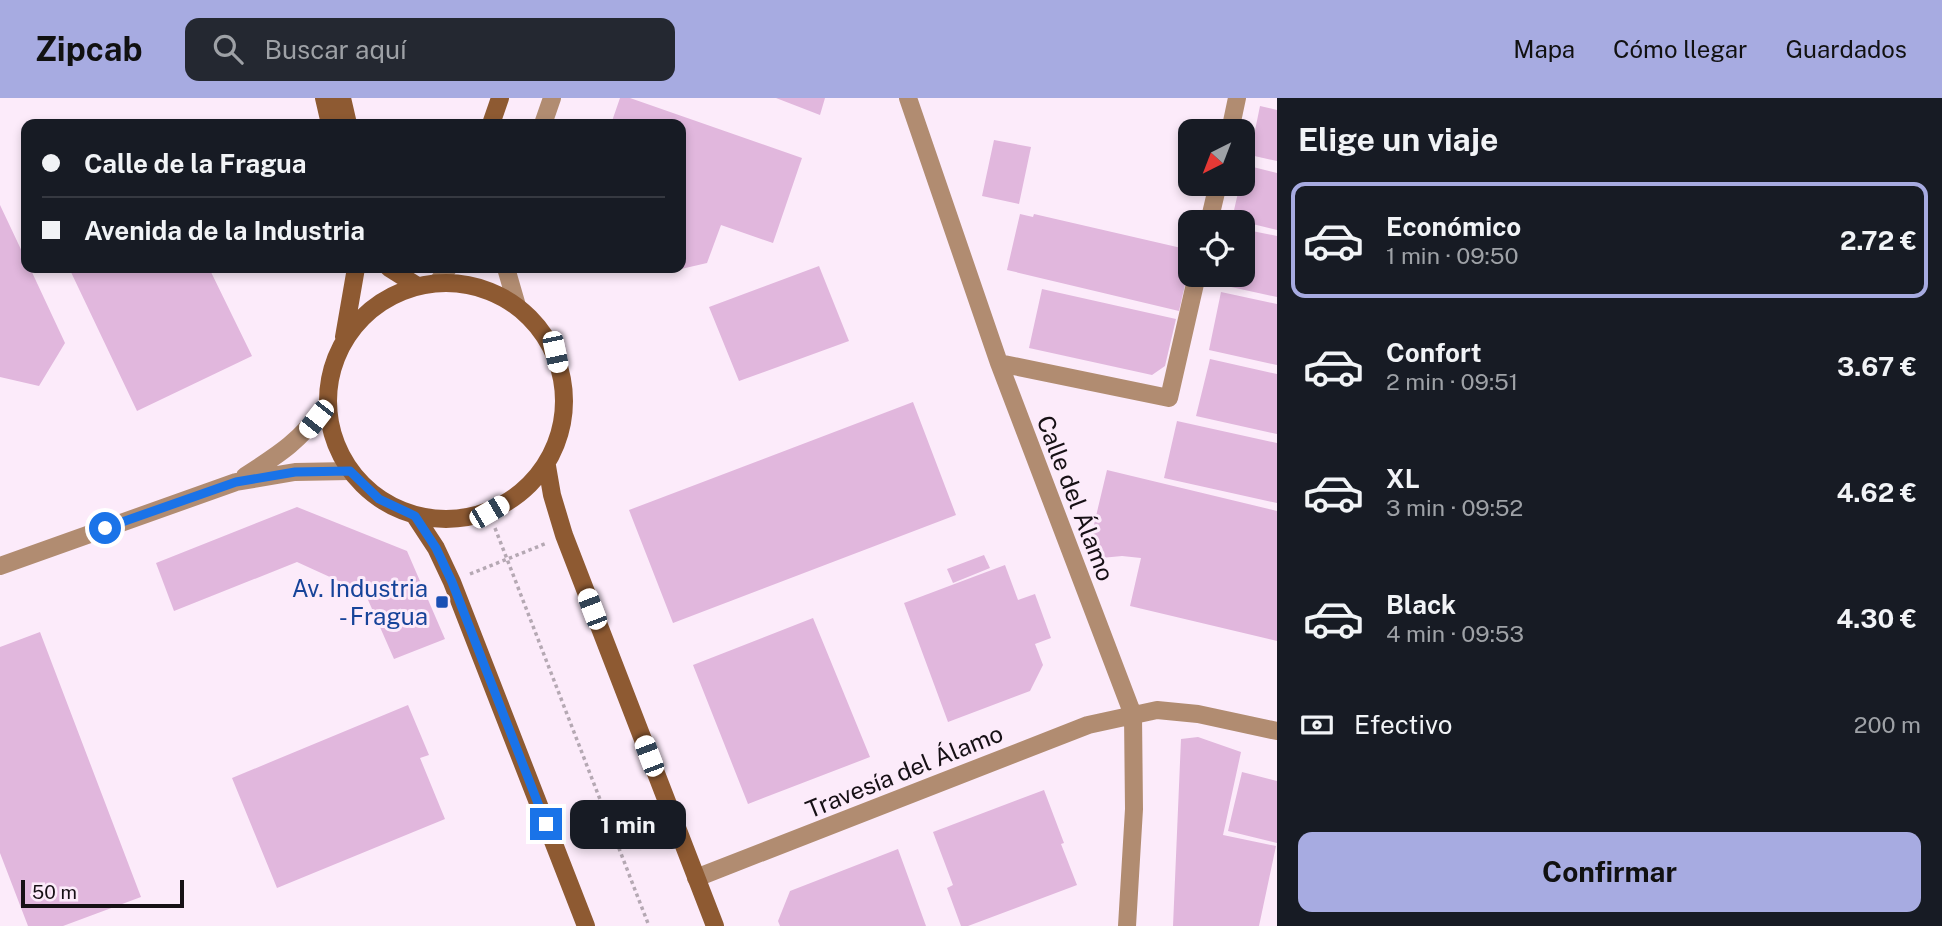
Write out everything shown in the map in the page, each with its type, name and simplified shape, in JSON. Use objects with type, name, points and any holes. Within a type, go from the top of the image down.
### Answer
[{"type":"street","points":[[324,98],[329,119]]},
{"type":"street","points":[[342,98],[347,119]]},
{"type":"street","points":[[493,119],[502,98]]},
{"type":"street","points":[[499,119],[502,98]]},
{"type":"street","points":[[545,119],[552,98]]},
{"type":"street","name":"Calle del Álamo","points":[[908,98],[999,363],[1133,715],[1134,809],[1127,926]]},
{"type":"street","points":[[1233,119],[1237,98]]},
{"type":"street","points":[[344,339],[363,315],[387,297],[443,275],[470,284],[517,306],[538,327],[555,352],[565,397],[562,429],[547,466],[522,493],[489,512],[453,520],[415,516],[379,499],[350,471],[334,439],[327,405],[331,371],[344,339],[355,273]]},
{"type":"street","points":[[397,273],[416,285]]},
{"type":"street","points":[[507,273],[517,306]]},
{"type":"street","points":[[999,363],[1169,398],[1194,287]]},
{"type":"street","points":[[236,482],[285,452],[305,434],[327,405]]},
{"type":"street","points":[[547,466],[564,535],[715,926]]},
{"type":"street","points":[[0,566],[236,482],[295,472],[350,471]]},
{"type":"street","points":[[415,516],[436,548],[452,582],[586,926]]},
{"type":"street","name":"Travesía del Álamo","points":[[696,878],[1088,724],[1157,710],[1198,714],[1277,731]]},
{"type":"path","points":[[495,528],[649,926]]},
{"type":"path","points":[[452,582],[564,535]]},
{"type":"building","points":[[620,98],[630,98],[802,158],[773,243],[721,225],[707,263],[686,268],[686,119],[613,119]]},
{"type":"building","points":[[776,98],[825,98],[820,115]]},
{"type":"building","points":[[1260,106],[1277,110],[1277,161],[1255,156],[1255,130]]},
{"type":"building","points":[[994,140],[1031,147],[1019,204],[982,196]]},
{"type":"building","points":[[1255,168],[1277,173],[1277,230],[1255,225],[1255,210],[1234,210],[1237,196],[1255,196]]},
{"type":"building","points":[[0,205],[21,249],[21,273],[32,273],[65,343],[39,386],[0,377]]},
{"type":"building","points":[[1020,214],[1033,217],[1034,214],[1178,247],[1178,287],[1184,287],[1179,311],[1007,270]]},
{"type":"building","points":[[1255,232],[1277,236],[1277,297],[1231,287],[1255,287]]},
{"type":"building","points":[[819,266],[849,341],[739,381],[709,307]]},
{"type":"building","points":[[71,273],[211,273],[252,356],[137,411]]},
{"type":"building","points":[[1042,289],[1176,319],[1165,366],[1152,375],[1029,348]]},
{"type":"building","points":[[1221,292],[1277,304],[1277,365],[1209,350]]},
{"type":"building","points":[[1210,359],[1277,374],[1277,434],[1196,416]]},
{"type":"building","points":[[913,402],[956,515],[673,623],[629,510]]},
{"type":"building","points":[[1177,421],[1277,443],[1277,503],[1164,478]]},
{"type":"building","points":[[1107,470],[1277,511],[1277,641],[1130,606],[1141,558],[1101,558],[1092,533]]},
{"type":"building","points":[[297,507],[407,551],[445,639],[394,659],[365,593],[297,562],[174,611],[156,563]]},
{"type":"building","points":[[984,555],[990,568],[953,583],[947,569]]},
{"type":"building","points":[[1005,565],[1018,600],[1035,594],[1051,638],[1035,644],[1043,665],[1030,691],[948,722],[904,603]]},
{"type":"building","points":[[813,618],[870,757],[748,804],[693,665]]},
{"type":"building","points":[[40,632],[141,897],[63,926],[28,926],[0,853],[0,647]]},
{"type":"building","points":[[408,705],[429,755],[420,758],[445,819],[277,888],[232,778]]},
{"type":"building","points":[[1198,737],[1241,752],[1223,835],[1276,846],[1259,926],[1173,926],[1181,739]]},
{"type":"building","points":[[1242,772],[1277,781],[1277,843],[1228,831]]},
{"type":"building","points":[[1044,790],[1077,885],[968,926],[961,926],[947,888],[953,885],[933,832]]},
{"type":"building","points":[[898,849],[926,926],[780,926],[778,921],[790,891]]},
{"type":"place","name":"Av. Industria - Fragua","points":[[442,602]]},
{"type":"route","points":[[105,528],[236,482],[295,472],[350,471],[379,499],[415,516],[436,548],[452,582],[546,824]]}]
